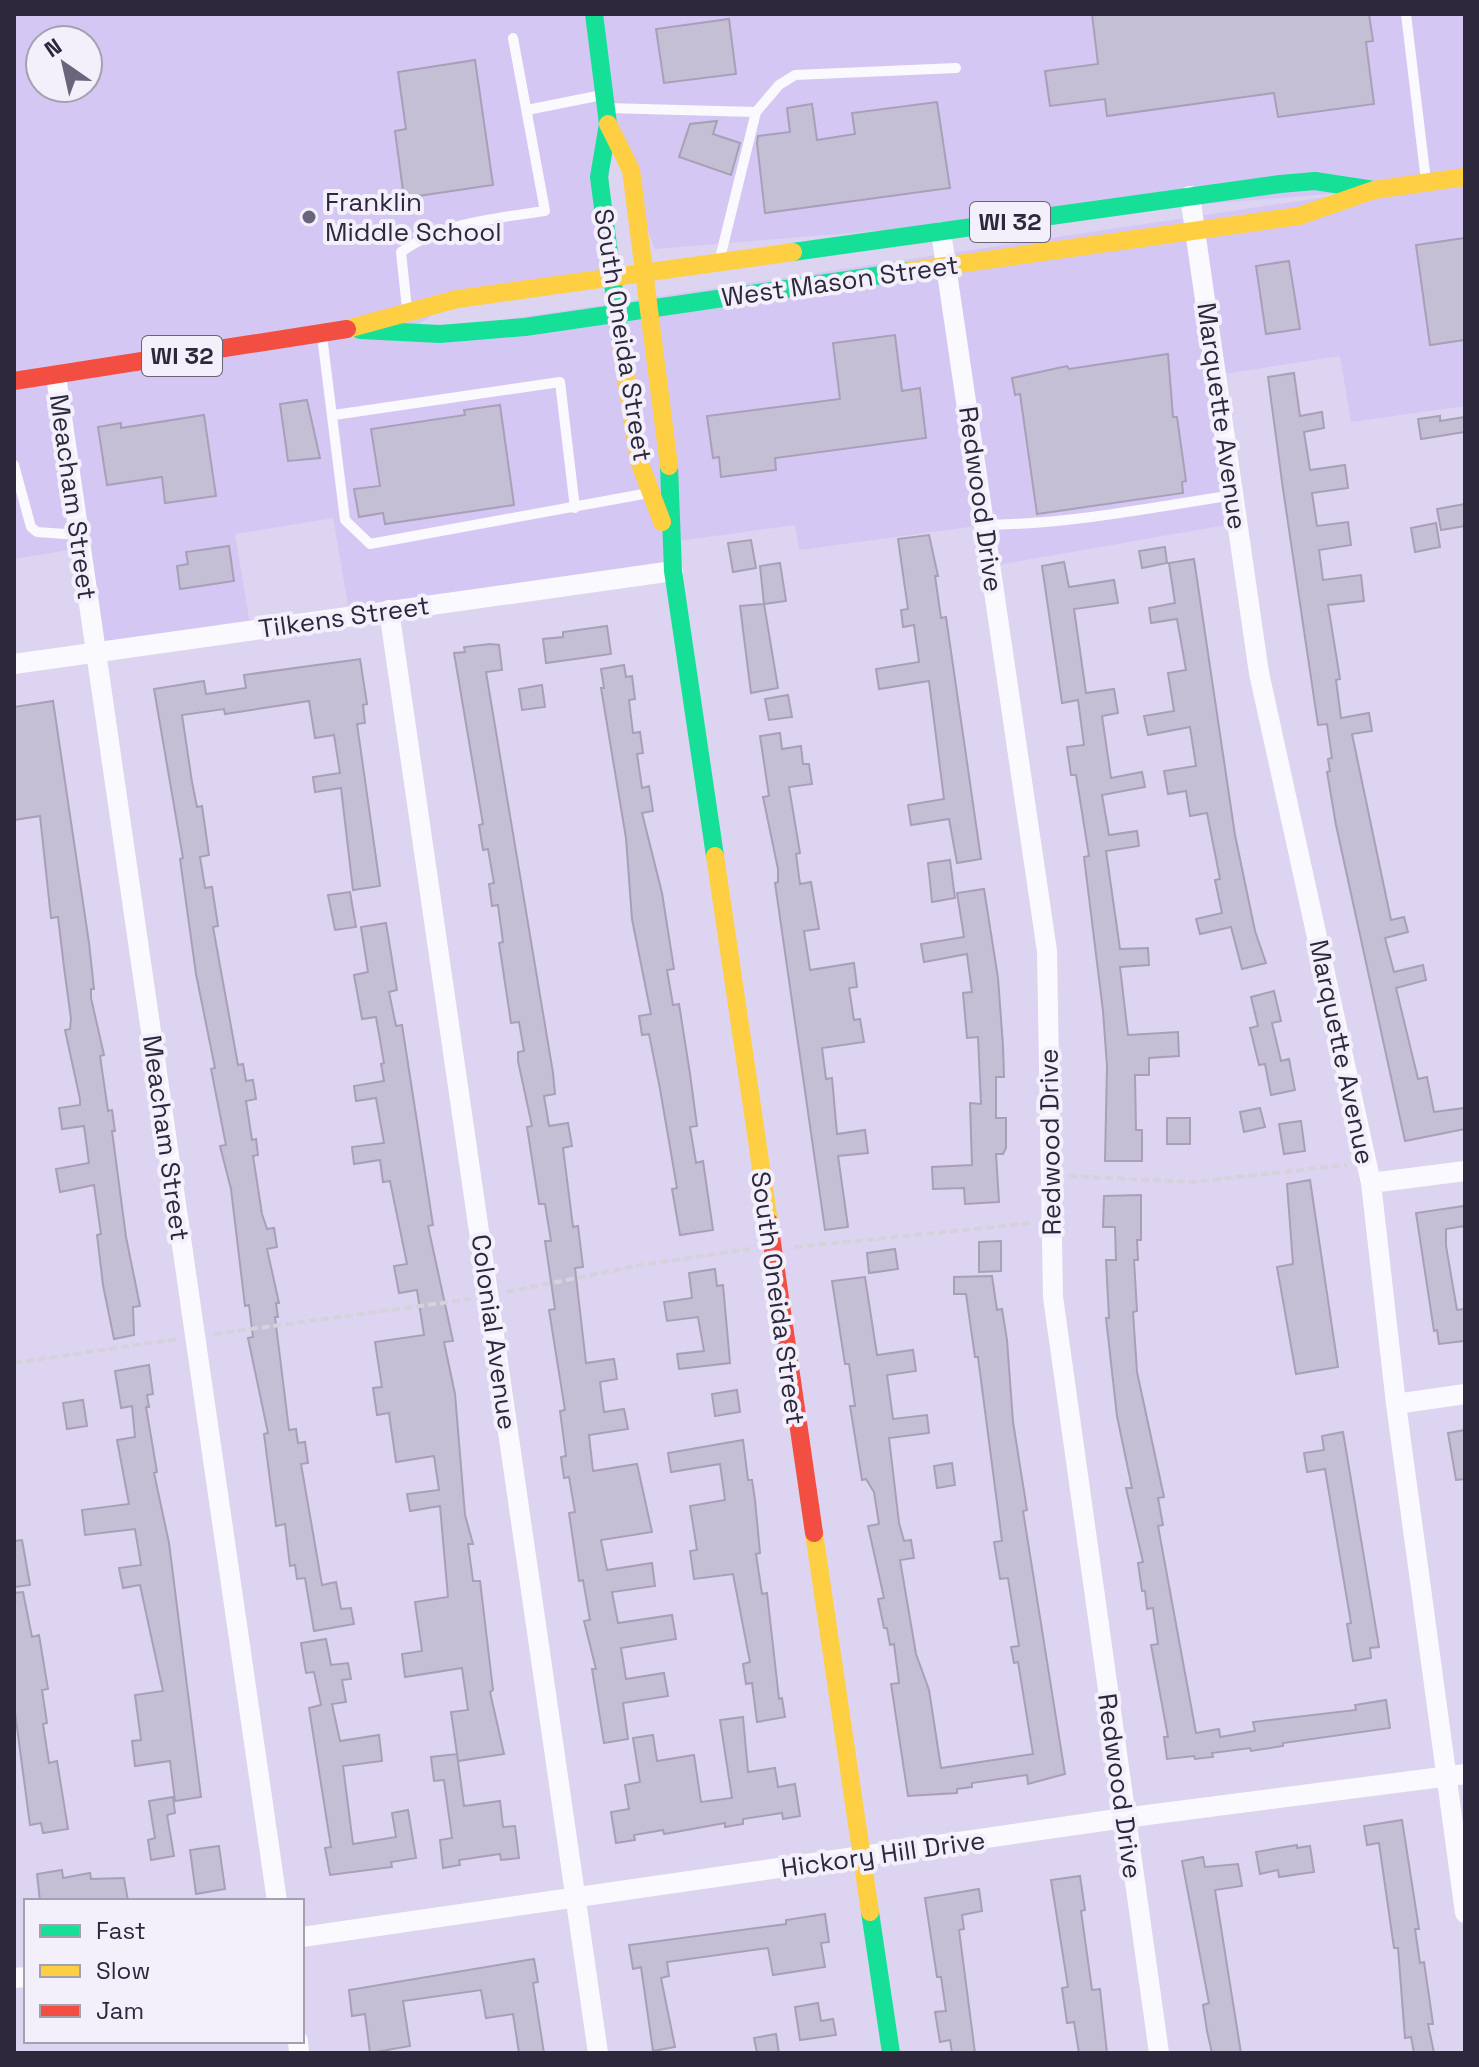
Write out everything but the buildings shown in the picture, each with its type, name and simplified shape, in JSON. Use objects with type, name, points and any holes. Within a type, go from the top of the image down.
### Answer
[{"type":"main road","name":"South Oneida Street","points":[[594,14],[606,109],[599,177],[611,278],[639,461],[670,542]]},
{"type":"main road","name":"South Oneida Street","points":[[606,109],[631,170],[669,455],[673,571],[770,1250],[891,2053]]},
{"type":"main road","name":"West Mason Street","points":[[350,329],[402,335],[460,333],[616,312],[1299,216],[1374,190],[1465,177]]},
{"type":"main road","name":"West Mason Street","points":[[14,381],[350,329],[457,299],[1190,196],[1315,181],[1374,190]]},
{"type":"street","name":"Marquette Avenue","points":[[1190,196],[1259,673],[1371,1183],[1396,1404],[1455,1775],[1465,1913]]},
{"type":"street","name":"Redwood Drive","points":[[941,232],[1047,951],[1053,1297],[1159,2053]]},
{"type":"street","name":"Meacham Street","points":[[56,376],[277,1899]]},
{"type":"street","name":"Tilkens Street","points":[[14,664],[673,571]]},
{"type":"street","name":"Colonial Avenue","points":[[389,610],[598,2053]]},
{"type":"street","points":[[1371,1183],[1465,1171]]},
{"type":"street","points":[[1396,1404],[1465,1394]]},
{"type":"street","name":"Hickory Hill Drive","points":[[304,1937],[1124,1818],[1455,1775]]},
{"type":"lane","points":[[1406,14],[1426,183]]},
{"type":"lane","points":[[407,311],[401,252],[421,237],[486,219],[545,211],[513,38]]},
{"type":"lane","points":[[719,263],[756,112],[779,85],[795,75],[956,68]]},
{"type":"lane","points":[[527,110],[756,112]]},
{"type":"lane","points":[[321,333],[334,415],[345,520],[370,544],[651,493]]},
{"type":"lane","points":[[334,415],[560,382],[575,508]]},
{"type":"lane","points":[[14,465],[31,527],[37,532],[79,535]]},
{"type":"lane","points":[[985,525],[1036,525],[1159,509],[1233,495]]},
{"type":"path","points":[[1051,1174],[1194,1182],[1366,1162]]},
{"type":"path","points":[[14,1363],[489,1297],[641,1265],[745,1248],[770,1250],[1052,1221]]},
{"type":"shaded area","points":[[14,14],[1465,14],[1465,406],[1351,422],[1340,356],[1217,375],[1237,523],[991,566],[984,525],[799,550],[795,525],[670,542],[673,571],[350,616],[333,518],[235,534],[251,630],[96,652],[81,548],[14,559]],"holes":[[[608,125],[655,249],[1365,191],[402,335],[457,299],[611,278]]]},
{"type":"traffic: fast","points":[[594,14],[608,124],[599,177],[621,345]]},
{"type":"traffic: fast","points":[[793,252],[1280,184],[1315,181],[1374,190]]},
{"type":"traffic: fast","points":[[360,330],[440,334],[525,327],[909,271]]},
{"type":"traffic: fast","points":[[669,466],[673,571],[715,856]]},
{"type":"traffic: fast","points":[[870,1912],[891,2053]]},
{"type":"traffic: slow","points":[[608,124],[631,170],[669,466]]},
{"type":"traffic: slow","points":[[909,271],[1299,216],[1374,190],[1465,177]]},
{"type":"traffic: slow","points":[[347,329],[457,299],[793,252]]},
{"type":"traffic: slow","points":[[621,345],[639,461],[662,522]]},
{"type":"traffic: slow","points":[[715,856],[769,1222]]},
{"type":"traffic: slow","points":[[814,1533],[870,1912]]},
{"type":"traffic: jam","points":[[14,381],[347,329]]},
{"type":"traffic: jam","points":[[769,1222],[814,1533]]},
{"type":"place","name":"Franklin Middle School","points":[[309,217]]}]
